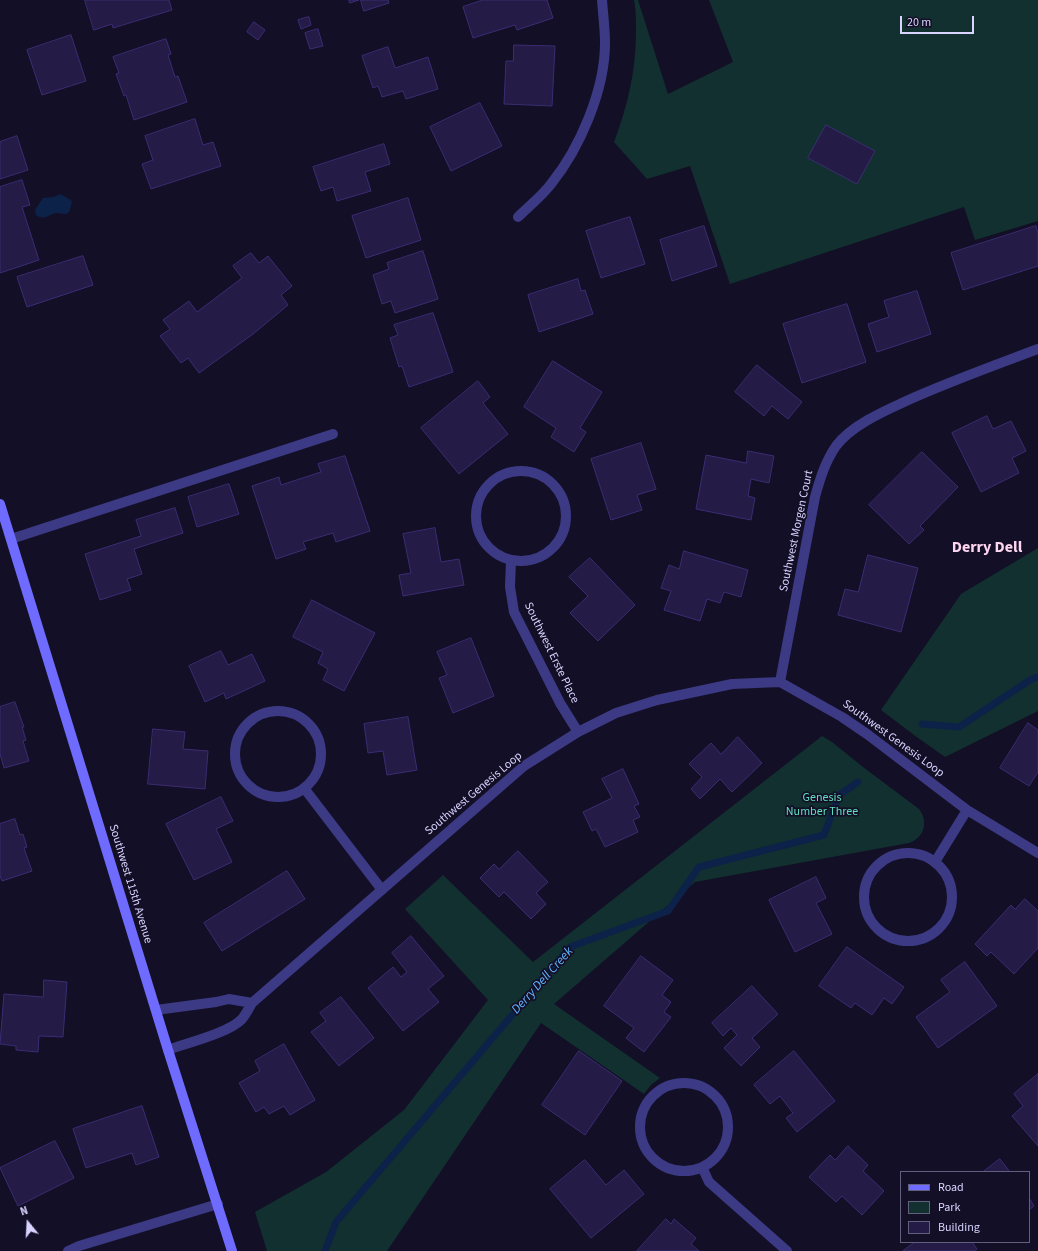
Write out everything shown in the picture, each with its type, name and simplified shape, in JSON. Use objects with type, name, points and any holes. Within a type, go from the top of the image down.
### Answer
[{"type":"street","points":[[518,217],[551,184],[577,144],[590,116],[601,80],[605,44],[602,0]]},
{"type":"street","name":"Southwest Morgen Court","points":[[780,682],[815,497],[823,469],[837,445],[857,427],[881,413],[931,390],[1038,349]]},
{"type":"street","points":[[11,539],[333,434]]},
{"type":"street","points":[[527,471],[544,477],[557,488],[565,504],[566,520],[560,539],[546,554],[528,560],[511,560],[493,551],[483,539],[477,524],[477,507],[484,491],[495,480],[510,472],[527,471]]},
{"type":"street","name":"Southwest 115th Avenue","points":[[0,504],[3,525],[11,539],[168,1050],[232,1251]]},
{"type":"street","name":"Southwest Erste Place","points":[[511,560],[510,587],[514,612],[560,703],[578,732]]},
{"type":"street","name":"Southwest Genesis Loop","points":[[168,1050],[234,1026],[242,1018],[252,1003],[524,766],[578,732],[616,713],[657,700],[732,684],[780,682],[842,717],[867,734],[967,810],[1038,852]]},
{"type":"street","points":[[272,711],[288,712],[302,718],[314,729],[321,745],[321,761],[315,777],[304,788],[289,796],[273,797],[255,791],[245,782],[236,765],[235,747],[241,732],[253,719],[272,711]]},
{"type":"street","points":[[304,788],[382,890]]},
{"type":"street","points":[[935,862],[967,810]]},
{"type":"street","points":[[901,853],[918,854],[935,862],[944,871],[949,881],[952,897],[949,913],[938,930],[922,939],[904,942],[889,938],[878,931],[868,918],[864,907],[863,892],[869,874],[882,860],[901,853]]},
{"type":"street","points":[[156,1010],[230,999],[252,1003]]},
{"type":"street","points":[[670,1084],[695,1084],[709,1090],[722,1105],[727,1116],[728,1129],[723,1146],[713,1159],[702,1167],[685,1170],[670,1169],[655,1160],[644,1147],[640,1132],[642,1113],[652,1096],[670,1084]]},
{"type":"street","points":[[702,1167],[710,1182],[788,1251]]},
{"type":"street","points":[[68,1251],[78,1246],[218,1204]]},
{"type":"green space","points":[[634,0],[638,0],[668,94],[733,62],[709,0],[1038,0],[1038,221],[975,240],[964,207],[730,284],[690,166],[647,179],[614,142],[627,101],[635,60],[636,12]]},
{"type":"green space","points":[[1038,548],[1038,711],[945,757],[881,710],[961,594]]},
{"type":"green space","name":"Genesis Number Three","points":[[822,736],[832,742],[919,809],[924,819],[923,829],[914,841],[909,843],[695,882],[554,1004],[660,1078],[651,1085],[644,1094],[541,1023],[387,1251],[267,1251],[255,1212],[326,1172],[404,1110],[488,1000],[405,909],[443,875],[533,962]]},
{"type":"water","points":[[61,194],[72,201],[70,210],[67,214],[56,213],[44,218],[36,215],[35,210],[43,198]]},
{"type":"building","points":[[85,0],[169,0],[172,10],[113,28],[112,24],[94,30]]},
{"type":"building","points":[[349,0],[359,0],[350,3]]},
{"type":"building","points":[[361,0],[388,0],[389,3],[364,11]]},
{"type":"building","points":[[483,0],[547,0],[553,18],[517,30],[515,25],[473,38],[463,7]]},
{"type":"building","points":[[309,17],[311,25],[301,29],[298,20]]},
{"type":"building","points":[[254,22],[265,30],[258,40],[247,32]]},
{"type":"building","points":[[318,29],[323,46],[310,49],[305,33]]},
{"type":"building","points":[[71,35],[86,81],[42,95],[27,50]]},
{"type":"building","points":[[166,39],[171,54],[168,55],[175,77],[178,76],[187,102],[134,120],[126,95],[124,96],[116,74],[119,73],[113,57]]},
{"type":"building","points":[[514,45],[555,46],[552,106],[504,104],[506,61],[513,61]]},
{"type":"building","points":[[388,47],[395,68],[428,57],[438,89],[406,99],[403,91],[382,97],[378,86],[373,88],[362,56]]},
{"type":"building","points":[[480,103],[502,146],[451,171],[430,127]]},
{"type":"building","points":[[195,119],[203,145],[213,142],[221,166],[151,189],[142,164],[153,160],[145,136]]},
{"type":"building","points":[[826,125],[875,151],[857,184],[808,158]]},
{"type":"building","points":[[17,136],[28,170],[0,179],[0,142]]},
{"type":"building","points":[[384,144],[390,164],[365,172],[371,191],[337,201],[333,187],[321,191],[313,167]]},
{"type":"building","points":[[22,180],[30,205],[22,207],[39,260],[0,273],[0,187]]},
{"type":"building","points":[[408,198],[421,240],[366,258],[352,216]]},
{"type":"building","points":[[630,217],[645,264],[601,278],[586,231]]},
{"type":"building","points":[[704,226],[717,266],[672,281],[660,240]]},
{"type":"building","points":[[1036,226],[1038,234],[1038,266],[963,290],[951,253]]},
{"type":"building","points":[[423,251],[438,299],[395,313],[391,301],[382,304],[373,275],[389,269],[387,263]]},
{"type":"building","points":[[251,253],[259,263],[268,256],[292,286],[281,295],[288,305],[253,334],[199,373],[188,358],[181,363],[160,336],[170,329],[163,320],[189,301],[197,312],[242,278],[233,266]]},
{"type":"building","points":[[83,256],[93,285],[27,307],[17,277]]},
{"type":"building","points":[[578,279],[581,291],[585,290],[593,314],[539,332],[528,295]]},
{"type":"building","points":[[917,291],[931,334],[877,352],[868,324],[889,317],[884,301]]},
{"type":"building","points":[[847,304],[866,362],[802,383],[783,324]]},
{"type":"building","points":[[433,313],[453,372],[409,387],[402,366],[399,367],[390,338],[398,335],[394,325]]},
{"type":"building","points":[[553,361],[602,392],[580,428],[586,432],[574,452],[551,437],[556,428],[524,407]]},
{"type":"building","points":[[757,365],[802,402],[788,419],[772,406],[764,416],[735,392]]},
{"type":"building","points":[[478,381],[490,397],[483,403],[508,434],[459,474],[421,428]]},
{"type":"building","points":[[987,416],[993,429],[1011,421],[1026,451],[1012,458],[1019,473],[981,492],[952,433]]},
{"type":"building","points":[[641,443],[656,489],[637,495],[642,510],[611,520],[591,459]]},
{"type":"building","points":[[748,451],[774,456],[769,483],[751,479],[748,496],[755,498],[751,520],[696,509],[706,455],[746,463]]},
{"type":"building","points":[[922,452],[958,487],[920,526],[924,530],[909,544],[869,505]]},
{"type":"building","points":[[345,456],[370,531],[336,542],[333,533],[303,542],[306,549],[276,559],[252,486],[279,477],[281,485],[321,472],[318,464]]},
{"type":"building","points":[[229,484],[239,514],[197,527],[188,497]]},
{"type":"building","points":[[175,508],[183,533],[134,549],[142,574],[127,579],[131,590],[100,600],[85,554],[141,536],[136,520]]},
{"type":"building","points":[[435,528],[441,562],[459,559],[464,585],[403,596],[399,575],[411,573],[403,534]]},
{"type":"building","points":[[684,551],[748,570],[741,597],[724,592],[720,603],[707,599],[700,621],[664,610],[671,591],[661,588],[669,565],[679,569]]},
{"type":"building","points":[[868,555],[918,568],[901,632],[838,615],[845,589],[858,592]]},
{"type":"building","points":[[590,558],[635,605],[598,641],[570,613],[588,596],[569,577]]},
{"type":"building","points":[[312,600],[375,633],[344,691],[323,680],[328,669],[318,663],[323,652],[293,637]]},
{"type":"building","points":[[471,638],[494,696],[453,713],[439,678],[447,675],[437,652]]},
{"type":"building","points":[[221,651],[228,665],[252,654],[265,681],[226,699],[224,693],[205,702],[189,666]]},
{"type":"building","points":[[15,702],[24,727],[22,727],[26,740],[23,741],[29,761],[4,768],[0,754],[0,707]]},
{"type":"building","points":[[408,717],[417,770],[387,775],[383,751],[368,753],[364,724]]},
{"type":"building","points":[[1028,723],[1038,730],[1038,772],[1029,786],[1000,768]]},
{"type":"building","points":[[153,729],[185,732],[183,749],[208,751],[205,789],[148,784]]},
{"type":"building","points":[[738,737],[762,763],[732,792],[720,779],[700,799],[691,789],[702,777],[689,764],[711,743],[721,754]]},
{"type":"building","points":[[623,769],[639,804],[634,806],[640,817],[633,820],[638,832],[605,847],[596,829],[592,831],[583,812],[612,798],[602,779]]},
{"type":"building","points":[[221,797],[233,821],[216,829],[232,862],[194,880],[166,824]]},
{"type":"building","points":[[15,819],[20,835],[23,834],[27,847],[24,848],[32,871],[2,881],[0,876],[0,824]]},
{"type":"building","points":[[518,851],[548,882],[536,893],[546,904],[531,919],[504,892],[499,897],[480,878],[494,864],[499,869]]},
{"type":"building","points":[[287,871],[305,899],[222,951],[204,923]]},
{"type":"building","points":[[816,877],[826,898],[816,903],[832,934],[795,952],[769,900]]},
{"type":"building","points":[[1025,899],[1038,911],[1038,948],[1014,974],[991,952],[987,956],[975,944],[1011,905],[1015,909]]},
{"type":"building","points":[[411,936],[444,976],[428,989],[439,1002],[403,1031],[368,988],[393,967],[401,977],[407,972],[392,953]]},
{"type":"building","points":[[847,947],[904,987],[892,1004],[884,998],[872,1015],[855,1003],[851,1008],[819,986]]},
{"type":"building","points":[[641,956],[673,980],[662,995],[671,1002],[664,1012],[671,1017],[644,1052],[626,1038],[634,1028],[604,1006]]},
{"type":"building","points":[[965,962],[997,1006],[938,1048],[916,1017],[950,992],[941,980]]},
{"type":"building","points":[[44,980],[67,982],[63,1037],[39,1036],[38,1052],[16,1050],[16,1046],[0,1044],[4,994],[43,997]]},
{"type":"building","points":[[752,986],[778,1014],[752,1038],[760,1047],[741,1066],[724,1048],[737,1035],[731,1028],[723,1036],[712,1023]]},
{"type":"building","points":[[341,997],[374,1038],[339,1066],[311,1032],[326,1021],[320,1013]]},
{"type":"building","points":[[284,1044],[315,1100],[290,1115],[284,1106],[269,1114],[264,1107],[256,1112],[239,1083],[260,1071],[255,1061]]},
{"type":"building","points":[[579,1051],[622,1081],[585,1135],[542,1105]]},
{"type":"building","points":[[794,1051],[835,1101],[797,1132],[786,1118],[793,1113],[780,1096],[770,1104],[754,1085]]},
{"type":"building","points":[[1038,1074],[1038,1146],[1012,1116],[1023,1106],[1014,1094]]},
{"type":"building","points":[[142,1106],[159,1157],[136,1165],[132,1153],[86,1168],[73,1129]]},
{"type":"building","points":[[55,1141],[74,1178],[18,1206],[0,1168]]},
{"type":"building","points":[[848,1146],[868,1165],[863,1171],[884,1191],[862,1215],[842,1196],[836,1202],[809,1177],[830,1155],[835,1160]]},
{"type":"building","points":[[1000,1159],[1009,1171],[984,1171]]},
{"type":"building","points":[[585,1160],[606,1185],[624,1170],[644,1194],[591,1238],[550,1189]]},
{"type":"building","points":[[1030,1200],[1034,1206],[1030,1209]]},
{"type":"building","points":[[666,1219],[671,1224],[674,1219],[696,1238],[691,1244],[699,1251],[637,1251]]},
{"type":"building","points":[[914,1243],[973,1243],[977,1249],[974,1251],[903,1251]]},
{"type":"waterway","name":"Derry Dell Creek","points":[[922,724],[959,727],[1030,680],[1038,677]]},
{"type":"waterway","name":"Derry Dell Creek","points":[[325,1251],[336,1222],[570,947],[668,911],[699,867],[824,835],[839,795],[858,782]]},
{"type":"district","name":"Derry Dell","points":[[987,548]]}]
